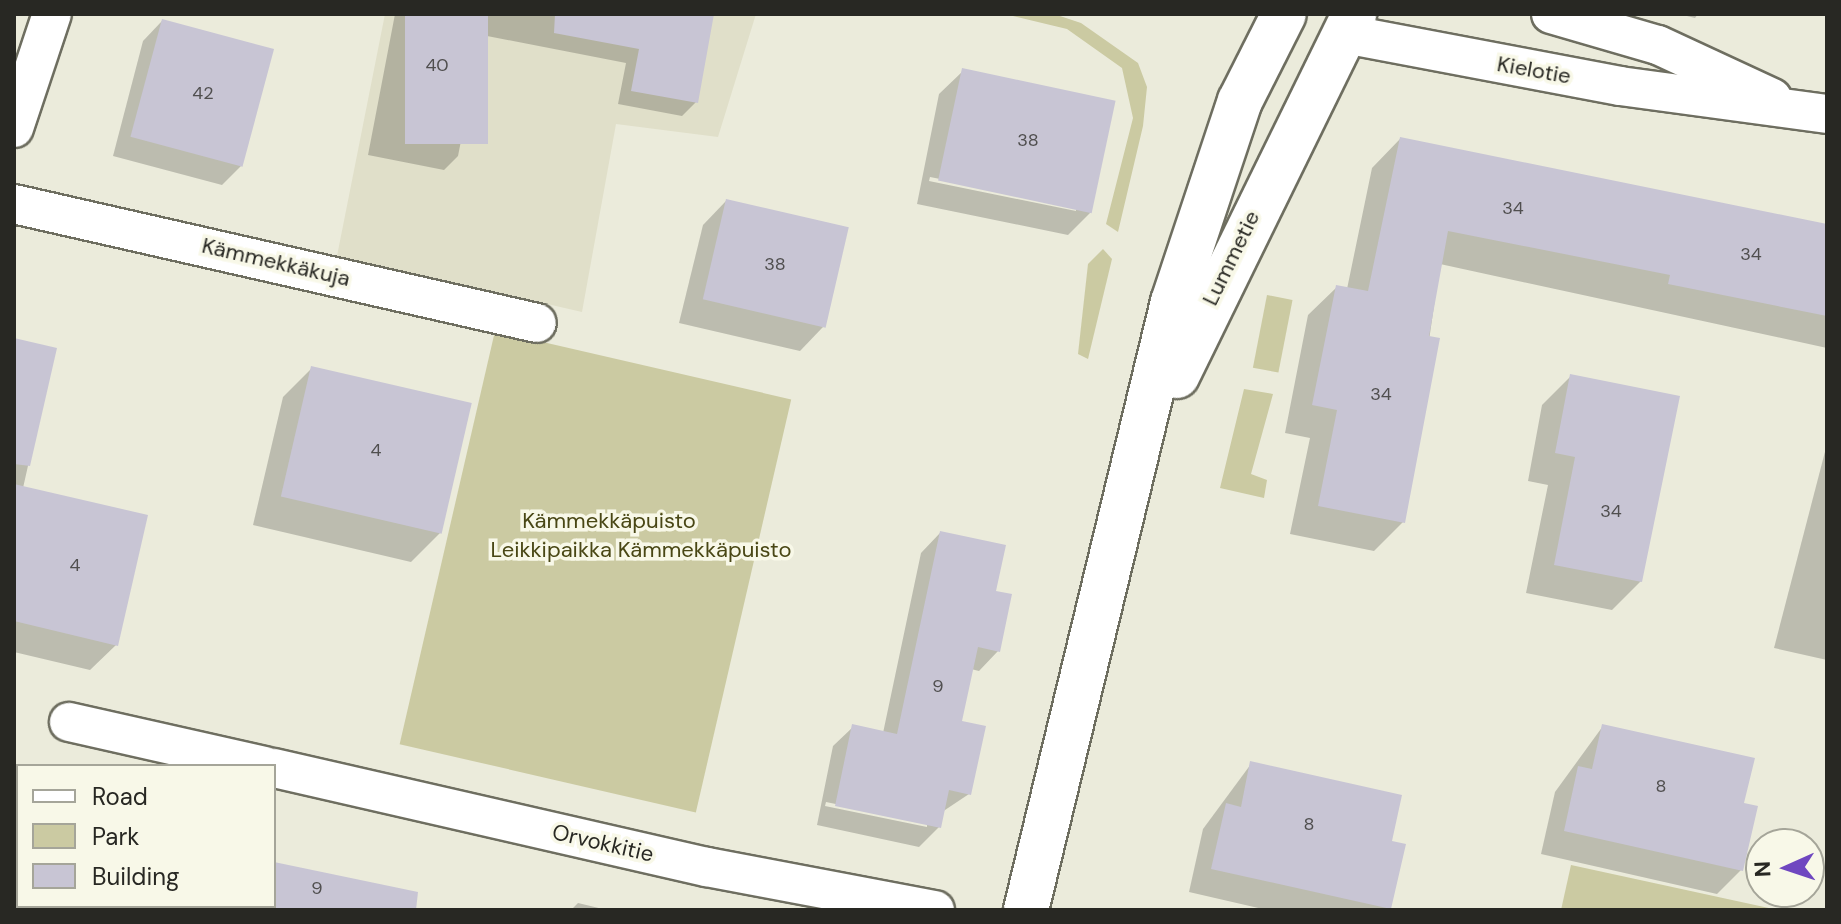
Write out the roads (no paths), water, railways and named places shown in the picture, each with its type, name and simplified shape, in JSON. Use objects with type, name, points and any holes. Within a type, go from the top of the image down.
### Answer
[{"type":"street","points":[[14,128],[52,14]]},
{"type":"street","name":"Kielotie","points":[[1282,14],[1349,24],[1620,86],[1810,112]]},
{"type":"street","name":"Lummetie","points":[[1026,910],[1129,510],[1173,302],[1240,101],[1282,14]]},
{"type":"street","name":"Kielotie","points":[[1551,14],[1714,67],[1810,112]]},
{"type":"street","name":"Lummetie","points":[[1129,510],[1226,262],[1349,24]]},
{"type":"street","name":"Kämmekkäkuja","points":[[14,204],[537,323]]},
{"type":"street","points":[[69,722],[255,764]]},
{"type":"street","name":"Orvokkitie","points":[[276,768],[935,910]]},
{"type":"park label","name":"Kämmekkäpuisto","points":[[609,521]]},
{"type":"park label","name":"Leikkipaikka Kämmekkäpuisto","points":[[641,550]]}]
